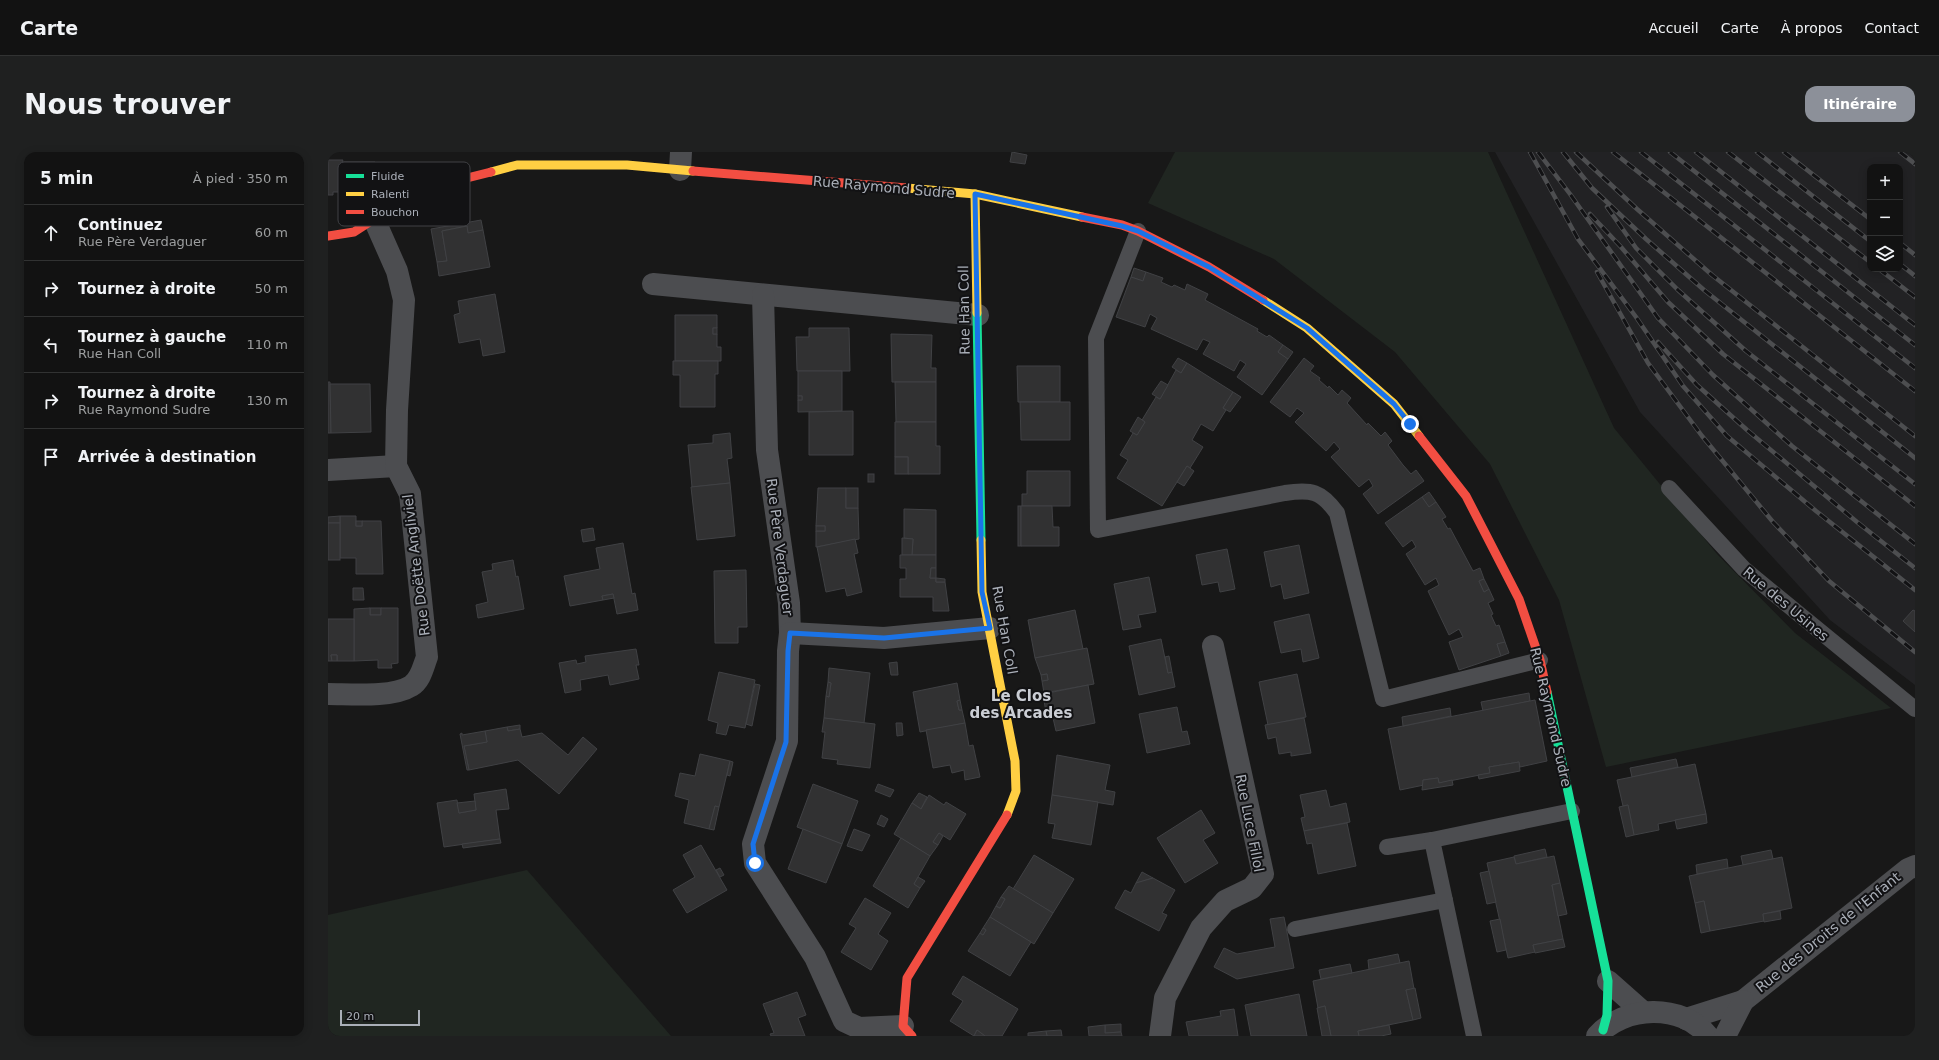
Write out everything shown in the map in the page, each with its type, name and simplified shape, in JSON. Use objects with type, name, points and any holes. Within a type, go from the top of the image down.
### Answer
[{"type":"street","name":"Rue Raymond Sudre","points":[[470,178],[517,166],[626,165],[681,161],[975,194],[1122,226],[1138,231],[1209,267],[1307,328],[1394,404],[1466,496],[1519,599],[1540,660],[1608,981],[1607,1015],[1600,1033]]},
{"type":"street","name":"Rue Han Coll","points":[[908,1031],[907,978],[1005,821],[1016,791],[1015,761],[982,592],[975,194]]},
{"type":"street","name":"Rue Raymond Sudre","points":[[328,236],[354,232],[363,226]]},
{"type":"street","name":"Rue Doëtte Angliviel","points":[[328,694],[396,692],[412,686],[419,678],[427,657],[410,494],[396,466],[397,410],[404,300],[397,271],[377,226]]},
{"type":"street","points":[[653,284],[978,315]]},
{"type":"street","name":"Rue Père Verdaguer","points":[[763,295],[767,450],[789,602],[790,633],[788,651],[786,742],[753,844],[755,863],[815,957],[844,1021],[859,1028],[908,1031]]},
{"type":"street","points":[[328,470],[396,466]]},
{"type":"street","points":[[790,633],[884,638],[990,628]]},
{"type":"street","name":"Rue Luce Fillol","points":[[1160,1036],[1165,998],[1201,928],[1225,900],[1252,888],[1263,874],[1213,646]]},
{"type":"street","name":"Rue des Droits de l'Enfant","points":[[1686,1019],[1743,1001],[1908,869],[1915,866]]},
{"type":"street","points":[[1608,981],[1644,1012]]},
{"type":"street","name":"Rue des Droits de l'Enfant","points":[[1725,1036],[1743,1001]]},
{"type":"street","points":[[1600,1033],[1622,1018],[1644,1012],[1665,1013],[1686,1019],[1705,1031],[1708,1036]]},
{"type":"lane","points":[[1138,231],[1096,338],[1098,530],[1300,490],[1315,492],[1328,501],[1337,513],[1384,700],[1540,660]]},
{"type":"lane","name":"Rue des Usines","points":[[1669,488],[1744,569],[1915,708]]},
{"type":"lane","points":[[1387,847],[1432,840],[1572,810]]},
{"type":"lane","points":[[1432,840],[1474,1036]]},
{"type":"lane","points":[[1295,929],[1445,900]]},
{"type":"shaded area","points":[[1175,152],[1488,152],[1614,428],[1717,554],[1795,633],[1891,708],[1606,767],[1559,600],[1490,464],[1395,352],[1274,259],[1148,203]]},
{"type":"shaded area","points":[[1495,152],[1915,152],[1915,685],[1830,620],[1640,412]]},
{"type":"shaded area","points":[[527,870],[671,1036],[328,1036],[328,915]]},
{"type":"building","points":[[1012,152],[1027,155],[1025,164],[1010,162]]},
{"type":"building","points":[[328,160],[343,160],[342,162],[338,162],[338,192],[333,192],[333,195],[328,195]]},
{"type":"building","points":[[481,220],[483,230],[468,233],[467,226],[470,226],[470,222]]},
{"type":"building","points":[[448,226],[467,226],[442,231],[447,261],[437,262],[431,229]]},
{"type":"building","points":[[467,226],[468,233],[483,230],[490,267],[439,276],[437,262],[447,261],[442,231]]},
{"type":"building","points":[[1134,268],[1146,272],[1143,281],[1131,277]]},
{"type":"building","points":[[1146,272],[1163,278],[1161,282],[1172,287],[1174,285],[1185,290],[1187,284],[1208,294],[1205,300],[1258,329],[1257,331],[1267,337],[1269,335],[1283,345],[1278,352],[1288,359],[1262,395],[1237,377],[1246,364],[1240,360],[1234,371],[1203,354],[1210,342],[1203,339],[1197,350],[1151,329],[1157,318],[1150,314],[1145,327],[1116,317],[1131,277],[1143,281]]},
{"type":"building","points":[[495,294],[505,352],[483,356],[480,339],[459,343],[454,315],[460,313],[458,301]]},
{"type":"building","points":[[675,315],[717,315],[717,328],[713,328],[713,334],[717,334],[717,347],[721,347],[721,361],[675,361]]},
{"type":"building","points":[[713,328],[717,328],[717,334],[713,334]]},
{"type":"building","points":[[809,328],[849,328],[850,371],[797,371],[796,337],[809,337]]},
{"type":"building","points":[[891,334],[932,335],[931,368],[936,368],[936,382],[892,382]]},
{"type":"building","points":[[1283,345],[1293,352],[1288,359],[1278,352]]},
{"type":"building","points":[[1178,358],[1187,363],[1181,373],[1172,367]]},
{"type":"building","points":[[1304,358],[1314,366],[1310,371],[1320,378],[1319,380],[1328,388],[1329,386],[1338,395],[1342,390],[1351,398],[1347,403],[1367,425],[1368,423],[1381,436],[1385,432],[1392,441],[1388,445],[1403,465],[1411,474],[1416,470],[1424,481],[1378,514],[1363,494],[1373,486],[1369,479],[1359,487],[1331,457],[1340,449],[1334,442],[1326,451],[1295,422],[1304,413],[1297,408],[1290,417],[1270,402]]},
{"type":"building","points":[[673,361],[718,361],[718,374],[715,374],[715,407],[680,407],[680,375],[673,375]]},
{"type":"building","points":[[1187,363],[1233,392],[1223,408],[1226,410],[1213,431],[1201,424],[1192,440],[1203,447],[1190,468],[1187,466],[1162,506],[1117,478],[1128,460],[1120,455],[1133,433],[1137,435],[1145,422],[1142,420],[1156,397],[1160,399],[1176,370],[1181,373]]},
{"type":"building","points":[[1017,366],[1060,366],[1060,402],[1018,402]]},
{"type":"building","points":[[798,371],[842,371],[842,411],[798,412],[798,400],[802,400],[802,396],[798,396]]},
{"type":"building","points":[[1161,381],[1168,385],[1160,399],[1152,394]]},
{"type":"building","points":[[328,382],[330,382],[331,433],[328,433]]},
{"type":"building","points":[[895,382],[936,382],[936,422],[896,422]]},
{"type":"building","points":[[330,384],[370,384],[371,432],[331,433]]},
{"type":"building","points":[[1233,392],[1241,397],[1230,412],[1223,408]]},
{"type":"building","points":[[798,396],[802,396],[802,400],[798,400]]},
{"type":"building","points":[[1020,402],[1070,402],[1070,440],[1021,440]]},
{"type":"building","points":[[853,411],[853,455],[809,455],[809,412]]},
{"type":"building","points":[[1138,417],[1145,422],[1137,435],[1130,431]]},
{"type":"building","points":[[895,422],[936,422],[936,446],[940,446],[940,474],[908,474],[908,457],[895,457]]},
{"type":"building","points":[[730,433],[732,458],[727,459],[730,483],[692,487],[688,445],[713,443],[713,435]]},
{"type":"building","points":[[895,457],[908,457],[908,474],[895,474]]},
{"type":"building","points":[[1187,466],[1194,471],[1184,486],[1177,482]]},
{"type":"building","points":[[1027,471],[1070,471],[1070,506],[1022,506],[1022,494],[1027,494]]},
{"type":"building","points":[[868,474],[874,474],[874,482],[868,482]]},
{"type":"building","points":[[730,483],[735,536],[697,540],[691,487]]},
{"type":"building","points":[[818,488],[846,488],[846,508],[858,508],[859,539],[816,547],[816,531],[825,531],[825,526],[816,526]]},
{"type":"building","points":[[846,488],[858,488],[858,508],[846,508]]},
{"type":"building","points":[[1429,492],[1436,502],[1429,507],[1422,497]]},
{"type":"building","points":[[1422,497],[1429,507],[1436,502],[1446,517],[1442,519],[1448,529],[1450,528],[1473,571],[1480,568],[1484,579],[1479,581],[1484,592],[1489,589],[1494,600],[1488,603],[1493,614],[1491,615],[1496,626],[1499,625],[1505,642],[1497,644],[1501,656],[1459,670],[1449,642],[1463,637],[1459,629],[1449,635],[1428,591],[1439,585],[1436,578],[1425,585],[1406,554],[1416,547],[1412,540],[1403,547],[1385,523]]},
{"type":"building","points":[[1018,506],[1021,506],[1021,546],[1018,546]]},
{"type":"building","points":[[1021,506],[1052,506],[1053,527],[1059,527],[1059,546],[1021,546]]},
{"type":"building","points":[[904,509],[936,510],[936,555],[912,555],[913,539],[904,538]]},
{"type":"building","points":[[340,516],[356,516],[356,526],[362,526],[362,521],[381,521],[383,574],[356,574],[356,558],[340,558]]},
{"type":"building","points":[[340,516],[340,523],[328,523],[328,517]]},
{"type":"building","points":[[356,521],[362,521],[362,526],[356,526]]},
{"type":"building","points":[[328,523],[340,523],[340,560],[328,560]]},
{"type":"building","points":[[816,526],[825,526],[825,531],[816,531]]},
{"type":"building","points":[[593,528],[595,540],[583,542],[581,530]]},
{"type":"building","points":[[902,538],[913,539],[912,555],[902,555]]},
{"type":"building","points":[[855,539],[858,553],[854,554],[862,592],[847,596],[845,588],[826,592],[817,547]]},
{"type":"building","points":[[623,543],[632,594],[635,593],[638,610],[617,614],[613,594],[602,596],[603,600],[570,606],[564,576],[600,569],[596,548]]},
{"type":"building","points":[[1299,545],[1309,593],[1284,599],[1281,584],[1271,587],[1264,552]]},
{"type":"building","points":[[1227,549],[1235,589],[1220,592],[1218,582],[1202,585],[1196,555]]},
{"type":"building","points":[[900,555],[936,555],[936,568],[931,568],[930,578],[936,578],[936,582],[945,582],[949,611],[933,611],[933,597],[900,597],[900,579],[906,579],[906,568],[900,568]]},
{"type":"building","points":[[513,560],[516,577],[518,576],[524,609],[478,618],[476,605],[488,602],[482,572],[493,570],[492,564]]},
{"type":"building","points":[[931,568],[936,568],[936,578],[930,578]]},
{"type":"building","points":[[746,570],[747,627],[738,627],[738,643],[715,643],[714,571]]},
{"type":"building","points":[[1149,577],[1156,612],[1138,615],[1141,627],[1123,630],[1114,584]]},
{"type":"building","points":[[936,578],[945,579],[945,582],[936,582]]},
{"type":"building","points":[[1484,579],[1489,589],[1484,592],[1479,581]]},
{"type":"building","points":[[353,588],[363,588],[364,600],[353,600]]},
{"type":"building","points":[[613,594],[614,598],[603,600],[602,596]]},
{"type":"building","points":[[370,608],[381,608],[381,615],[370,615]]},
{"type":"building","points":[[370,608],[370,615],[381,615],[381,608],[398,608],[398,663],[391,664],[392,668],[378,668],[378,660],[354,661],[354,609]]},
{"type":"building","points":[[1075,610],[1083,649],[1035,658],[1028,620]]},
{"type":"building","points":[[1913,610],[1915,611],[1915,632],[1903,621]]},
{"type":"building","points":[[1309,614],[1319,658],[1303,662],[1301,649],[1281,653],[1274,622]]},
{"type":"building","points":[[328,619],[354,619],[354,661],[337,661],[337,655],[331,655],[332,661],[328,661]]},
{"type":"building","points":[[1161,639],[1168,673],[1172,672],[1175,687],[1139,695],[1129,646]]},
{"type":"building","points":[[1505,642],[1509,653],[1501,656],[1497,644]]},
{"type":"building","points":[[1087,648],[1094,684],[1044,693],[1042,681],[1048,680],[1047,674],[1041,675],[1035,658]]},
{"type":"building","points":[[636,649],[639,665],[636,665],[639,679],[610,685],[608,675],[580,680],[581,690],[565,693],[559,663],[576,660],[577,664],[586,662],[585,656]]},
{"type":"building","points":[[331,655],[337,655],[337,661],[332,661]]},
{"type":"building","points":[[1169,656],[1172,672],[1168,673],[1165,657]]},
{"type":"building","points":[[897,662],[898,675],[891,675],[889,663]]},
{"type":"building","points":[[829,668],[870,673],[864,723],[824,718],[826,696],[829,697],[831,683],[828,682]]},
{"type":"building","points":[[719,672],[755,680],[745,728],[729,725],[726,735],[716,733],[718,723],[708,720]]},
{"type":"building","points":[[1047,674],[1048,680],[1042,681],[1041,675]]},
{"type":"building","points":[[1297,674],[1306,717],[1268,725],[1259,682]]},
{"type":"building","points":[[828,682],[831,683],[829,697],[826,696]]},
{"type":"building","points":[[957,683],[960,700],[957,701],[959,710],[962,710],[965,723],[920,732],[913,692]]},
{"type":"building","points":[[755,684],[760,685],[752,726],[746,724]]},
{"type":"building","points":[[1088,685],[1095,723],[1056,731],[1053,718],[1047,719],[1043,694]]},
{"type":"building","points":[[1529,693],[1530,701],[1483,711],[1481,702]]},
{"type":"building","points":[[960,700],[962,710],[959,710],[957,701]]},
{"type":"building","points":[[1535,700],[1547,761],[1520,767],[1519,762],[1489,767],[1490,773],[1439,783],[1438,778],[1423,780],[1424,785],[1400,790],[1388,729]]},
{"type":"building","points":[[1177,707],[1182,732],[1187,731],[1190,744],[1147,753],[1139,714]]},
{"type":"building","points":[[1450,708],[1451,716],[1403,726],[1402,717]]},
{"type":"building","points":[[824,718],[875,724],[870,768],[837,764],[838,760],[822,758],[825,732],[822,732]]},
{"type":"building","points":[[1304,718],[1311,753],[1291,756],[1291,752],[1279,754],[1276,737],[1268,739],[1265,725]]},
{"type":"building","points":[[896,723],[902,723],[903,735],[897,736]]},
{"type":"building","points":[[965,723],[969,746],[973,745],[980,777],[965,780],[964,770],[952,773],[950,765],[933,768],[926,730]]},
{"type":"building","points":[[520,725],[520,729],[508,731],[507,727]]},
{"type":"building","points":[[507,727],[508,731],[520,729],[522,737],[542,733],[568,755],[583,737],[597,749],[559,794],[518,760],[469,770],[464,746],[487,742],[485,731]]},
{"type":"building","points":[[485,731],[487,742],[464,746],[469,770],[467,770],[460,734],[462,733],[462,735]]},
{"type":"building","points":[[700,754],[730,761],[719,807],[715,806],[709,829],[684,823],[689,800],[675,796],[680,773],[695,776]]},
{"type":"building","points":[[1057,755],[1110,765],[1105,790],[1115,792],[1113,805],[1052,795]]},
{"type":"building","points":[[1676,759],[1678,767],[1632,777],[1630,768]]},
{"type":"building","points":[[730,761],[733,762],[730,776],[727,775]]},
{"type":"building","points":[[1519,762],[1520,771],[1479,779],[1478,775],[1490,773],[1489,767]]},
{"type":"building","points":[[1695,764],[1706,814],[1658,824],[1659,830],[1634,835],[1628,805],[1623,806],[1617,780]]},
{"type":"building","points":[[1438,778],[1439,783],[1452,780],[1453,785],[1422,790],[1423,780]]},
{"type":"building","points":[[813,784],[858,801],[842,844],[797,827]]},
{"type":"building","points":[[878,784],[894,790],[890,797],[875,791]]},
{"type":"building","points":[[506,789],[509,809],[496,810],[500,839],[444,847],[437,803],[457,800],[459,813],[476,810],[474,794]]},
{"type":"building","points":[[1326,790],[1330,807],[1346,803],[1350,822],[1304,831],[1301,818],[1305,817],[1300,795]]},
{"type":"building","points":[[919,793],[927,797],[921,809],[912,803]]},
{"type":"building","points":[[929,795],[944,805],[946,802],[966,814],[950,840],[939,833],[933,842],[938,845],[930,856],[894,834],[912,803],[921,809]]},
{"type":"building","points":[[1052,795],[1098,802],[1091,845],[1052,838],[1055,824],[1048,823]]},
{"type":"building","points":[[475,801],[476,810],[459,813],[457,803]]},
{"type":"building","points":[[1628,805],[1634,835],[1626,837],[1619,807]]},
{"type":"building","points":[[715,806],[719,807],[714,830],[709,829]]},
{"type":"building","points":[[1201,810],[1215,833],[1203,840],[1218,863],[1185,883],[1157,838]]},
{"type":"building","points":[[1706,814],[1707,823],[1677,829],[1675,820]]},
{"type":"building","points":[[881,815],[888,819],[884,827],[877,824]]},
{"type":"building","points":[[1347,823],[1356,866],[1318,874],[1312,843],[1307,844],[1304,831]]},
{"type":"building","points":[[803,829],[842,844],[826,883],[788,869]]},
{"type":"building","points":[[854,829],[870,835],[862,851],[847,846]]},
{"type":"building","points":[[939,833],[943,836],[938,845],[933,842]]},
{"type":"building","points":[[901,838],[930,856],[914,884],[920,888],[908,908],[873,886]]},
{"type":"building","points":[[500,839],[501,843],[463,848],[462,844]]},
{"type":"building","points":[[701,845],[727,890],[687,913],[673,890],[695,877],[683,855]]},
{"type":"building","points":[[1545,849],[1547,857],[1516,864],[1514,856]]},
{"type":"building","points":[[1771,850],[1773,859],[1743,865],[1741,856]]},
{"type":"building","points":[[1034,855],[1074,879],[1053,913],[1013,889]]},
{"type":"building","points":[[1554,856],[1560,883],[1552,885],[1563,939],[1533,945],[1535,952],[1508,958],[1487,863],[1514,857],[1516,864]]},
{"type":"building","points":[[1782,857],[1792,908],[1763,914],[1764,921],[1710,931],[1704,901],[1695,903],[1689,876]]},
{"type":"building","points":[[1727,859],[1728,868],[1697,874],[1696,865]]},
{"type":"building","points":[[720,868],[724,875],[720,877],[716,870]]},
{"type":"building","points":[[1489,871],[1496,902],[1487,904],[1480,873]]},
{"type":"building","points":[[1142,872],[1153,878],[1136,883]]},
{"type":"building","points":[[918,877],[925,881],[920,888],[914,884]]},
{"type":"building","points":[[1153,878],[1175,890],[1162,913],[1167,915],[1159,931],[1115,908],[1125,890],[1131,893],[1136,883]]},
{"type":"building","points":[[1560,883],[1567,914],[1558,916],[1552,885]]},
{"type":"building","points":[[1009,886],[1053,913],[1034,944],[990,917],[996,906],[1000,908],[1005,899],[1001,897]]},
{"type":"building","points":[[1001,897],[1005,899],[1000,908],[996,906]]},
{"type":"building","points":[[865,898],[891,913],[878,934],[888,941],[871,970],[841,952],[856,928],[849,924]]},
{"type":"building","points":[[1704,901],[1710,931],[1701,933],[1695,903]]},
{"type":"building","points":[[1780,911],[1781,919],[1764,922],[1763,914]]},
{"type":"building","points":[[990,917],[1031,942],[1010,976],[968,951],[980,933],[983,935],[986,930],[983,928]]},
{"type":"building","points":[[1284,917],[1294,968],[1237,979],[1214,967],[1224,948],[1237,954],[1275,947],[1270,919]]},
{"type":"building","points":[[1500,919],[1506,950],[1497,952],[1490,921]]},
{"type":"building","points":[[983,928],[986,930],[983,935],[980,933]]},
{"type":"building","points":[[1563,939],[1565,947],[1535,953],[1533,945]]},
{"type":"building","points":[[1398,954],[1400,963],[1369,970],[1368,960]]},
{"type":"building","points":[[1409,961],[1414,989],[1406,990],[1413,1020],[1358,1031],[1359,1036],[1331,1036],[1325,1006],[1318,1008],[1313,981]]},
{"type":"building","points":[[1350,964],[1352,973],[1321,979],[1319,970]]},
{"type":"building","points":[[963,976],[1018,1009],[1002,1036],[985,1036],[977,1030],[974,1036],[950,1021],[963,1001],[952,994]]},
{"type":"building","points":[[1415,988],[1421,1018],[1413,1020],[1406,990]]},
{"type":"building","points":[[797,992],[806,1015],[798,1018],[805,1036],[771,1036],[770,1034],[774,1033],[763,1004]]},
{"type":"building","points":[[1299,994],[1307,1036],[1251,1036],[1245,1005]]},
{"type":"building","points":[[1325,1006],[1331,1036],[1322,1036],[1317,1008]]},
{"type":"building","points":[[1234,1009],[1238,1036],[1189,1036],[1186,1022],[1221,1016],[1220,1011]]},
{"type":"building","points":[[1121,1024],[1121,1032],[1105,1033],[1105,1025]]},
{"type":"building","points":[[1105,1025],[1105,1033],[1121,1032],[1122,1036],[1089,1036],[1088,1027]]},
{"type":"building","points":[[1389,1025],[1391,1034],[1381,1036],[1359,1036],[1358,1031]]},
{"type":"building","points":[[977,1030],[985,1036],[974,1036]]},
{"type":"building","points":[[1061,1030],[1062,1036],[1047,1036],[1046,1031]]},
{"type":"building","points":[[1046,1031],[1047,1036],[1028,1036],[1028,1033]]},
{"type":"railway","points":[[1530,152],[1578,239],[1636,317],[1683,386],[1727,436],[1816,511],[1915,590]]},
{"type":"railway","points":[[1538,152],[1570,194],[1658,318],[1713,375],[1792,446],[1915,544]]},
{"type":"railway","points":[[1563,152],[1592,188],[1646,239],[1704,290],[1915,458]]},
{"type":"railway","points":[[1576,152],[1637,209],[1712,275],[1915,436]]},
{"type":"railway","points":[[1613,152],[1915,391]]},
{"type":"railway","points":[[1641,152],[1915,368]]},
{"type":"railway","points":[[1670,152],[1915,345]]},
{"type":"railway","points":[[1696,152],[1915,325]]},
{"type":"railway","points":[[1728,152],[1867,260]]},
{"type":"railway","points":[[1757,152],[1867,239]]},
{"type":"railway","points":[[1784,152],[1867,217]]},
{"type":"railway","points":[[1900,152],[1915,164]]},
{"type":"railway","points":[[1607,207],[1636,248],[1678,290],[1746,351],[1915,484]]},
{"type":"railway","points":[[1590,214],[1621,247],[1668,302],[1723,354],[1915,506]]},
{"type":"railway","points":[[1903,245],[1915,255]]},
{"type":"railway","points":[[1903,266],[1915,276]]},
{"type":"railway","points":[[1597,272],[1648,363],[1702,436],[1773,522],[1829,581],[1915,652]]},
{"type":"railway","points":[[1883,272],[1915,297]]},
{"type":"railway","points":[[1658,342],[1697,385],[1747,430],[1857,522],[1915,568]]},
{"type":"traffic: fast","points":[[977,313],[981,540]]},
{"type":"traffic: fast","points":[[1547,692],[1608,981],[1607,1015],[1603,1030]]},
{"type":"traffic: slow","points":[[491,172],[517,165],[627,165],[693,171]]},
{"type":"traffic: slow","points":[[907,188],[975,194],[1082,217]]},
{"type":"traffic: slow","points":[[975,194],[977,313]]},
{"type":"traffic: slow","points":[[1263,300],[1307,328],[1394,404],[1419,436]]},
{"type":"traffic: slow","points":[[981,540],[982,592],[1015,761],[1016,791],[1007,815]]},
{"type":"traffic: jam","points":[[693,171],[907,188]]},
{"type":"traffic: jam","points":[[470,177],[491,172]]},
{"type":"traffic: jam","points":[[1082,217],[1122,225],[1138,231],[1209,267],[1263,300]]},
{"type":"traffic: jam","points":[[328,236],[354,232],[363,226]]},
{"type":"traffic: jam","points":[[1419,436],[1466,496],[1519,599],[1540,660],[1547,692]]},
{"type":"traffic: jam","points":[[912,1036],[903,1026],[907,978],[1007,815]]},
{"type":"district","name":"Le Clos des Arcades","points":[[1021,704]]},
{"type":"route","points":[[755,863],[753,844],[786,742],[788,651],[790,633],[884,638],[990,628],[982,592],[977,211],[975,194],[1122,226],[1138,231],[1209,267],[1307,328],[1394,404],[1410,424]]}]
